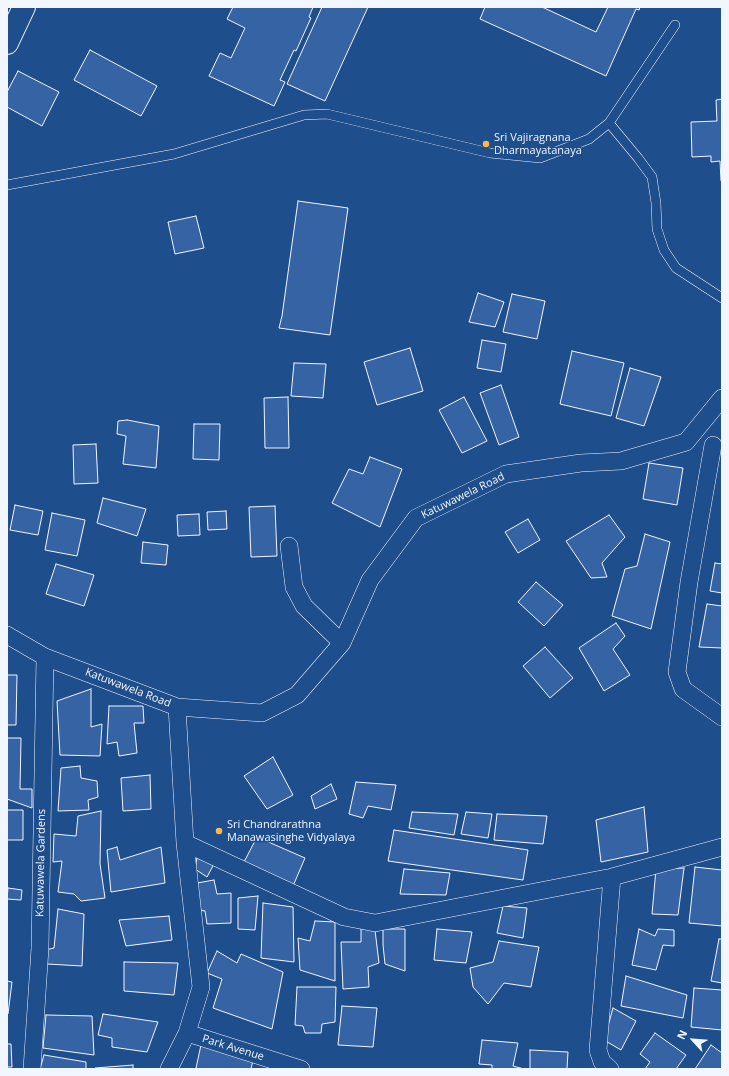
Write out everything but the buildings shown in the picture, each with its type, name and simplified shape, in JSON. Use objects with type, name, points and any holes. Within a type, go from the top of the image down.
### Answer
[{"type":"main road","points":[[7,42],[24,7]]},
{"type":"street","points":[[686,442],[722,398]]},
{"type":"street","points":[[686,442],[718,445],[689,582],[677,672],[683,689],[722,717]]},
{"type":"street","name":"Katuwawela Road","points":[[7,635],[45,657],[177,707],[262,713],[297,696],[342,643],[370,580],[416,518],[506,474],[581,463],[621,461],[686,442]]},
{"type":"street","points":[[289,546],[294,587],[304,606],[342,643]]},
{"type":"street","name":"Katuwawela Gardens","points":[[32,1069],[40,948],[45,657]]},
{"type":"street","points":[[169,1069],[187,1033],[201,987],[185,843],[177,707]]},
{"type":"street","points":[[185,843],[344,918],[376,923],[612,877],[722,847]]},
{"type":"street","points":[[610,1069],[602,1062],[598,1050],[612,877]]},
{"type":"street","name":"Park Avenue","points":[[187,1033],[301,1069]]},
{"type":"lane","points":[[7,185],[174,154],[304,115],[327,114],[490,153],[540,158],[589,139],[609,123],[675,25]]},
{"type":"lane","points":[[609,123],[638,158],[652,178],[656,203],[657,229],[664,250],[676,268],[722,298]]},
{"type":"place","name":"Sri Vajiragnana Dharmayatanaya","points":[[486,144]]},
{"type":"place","name":"Sri Chandrarathna Manawasinghe Vidyalaya","points":[[219,831]]}]
